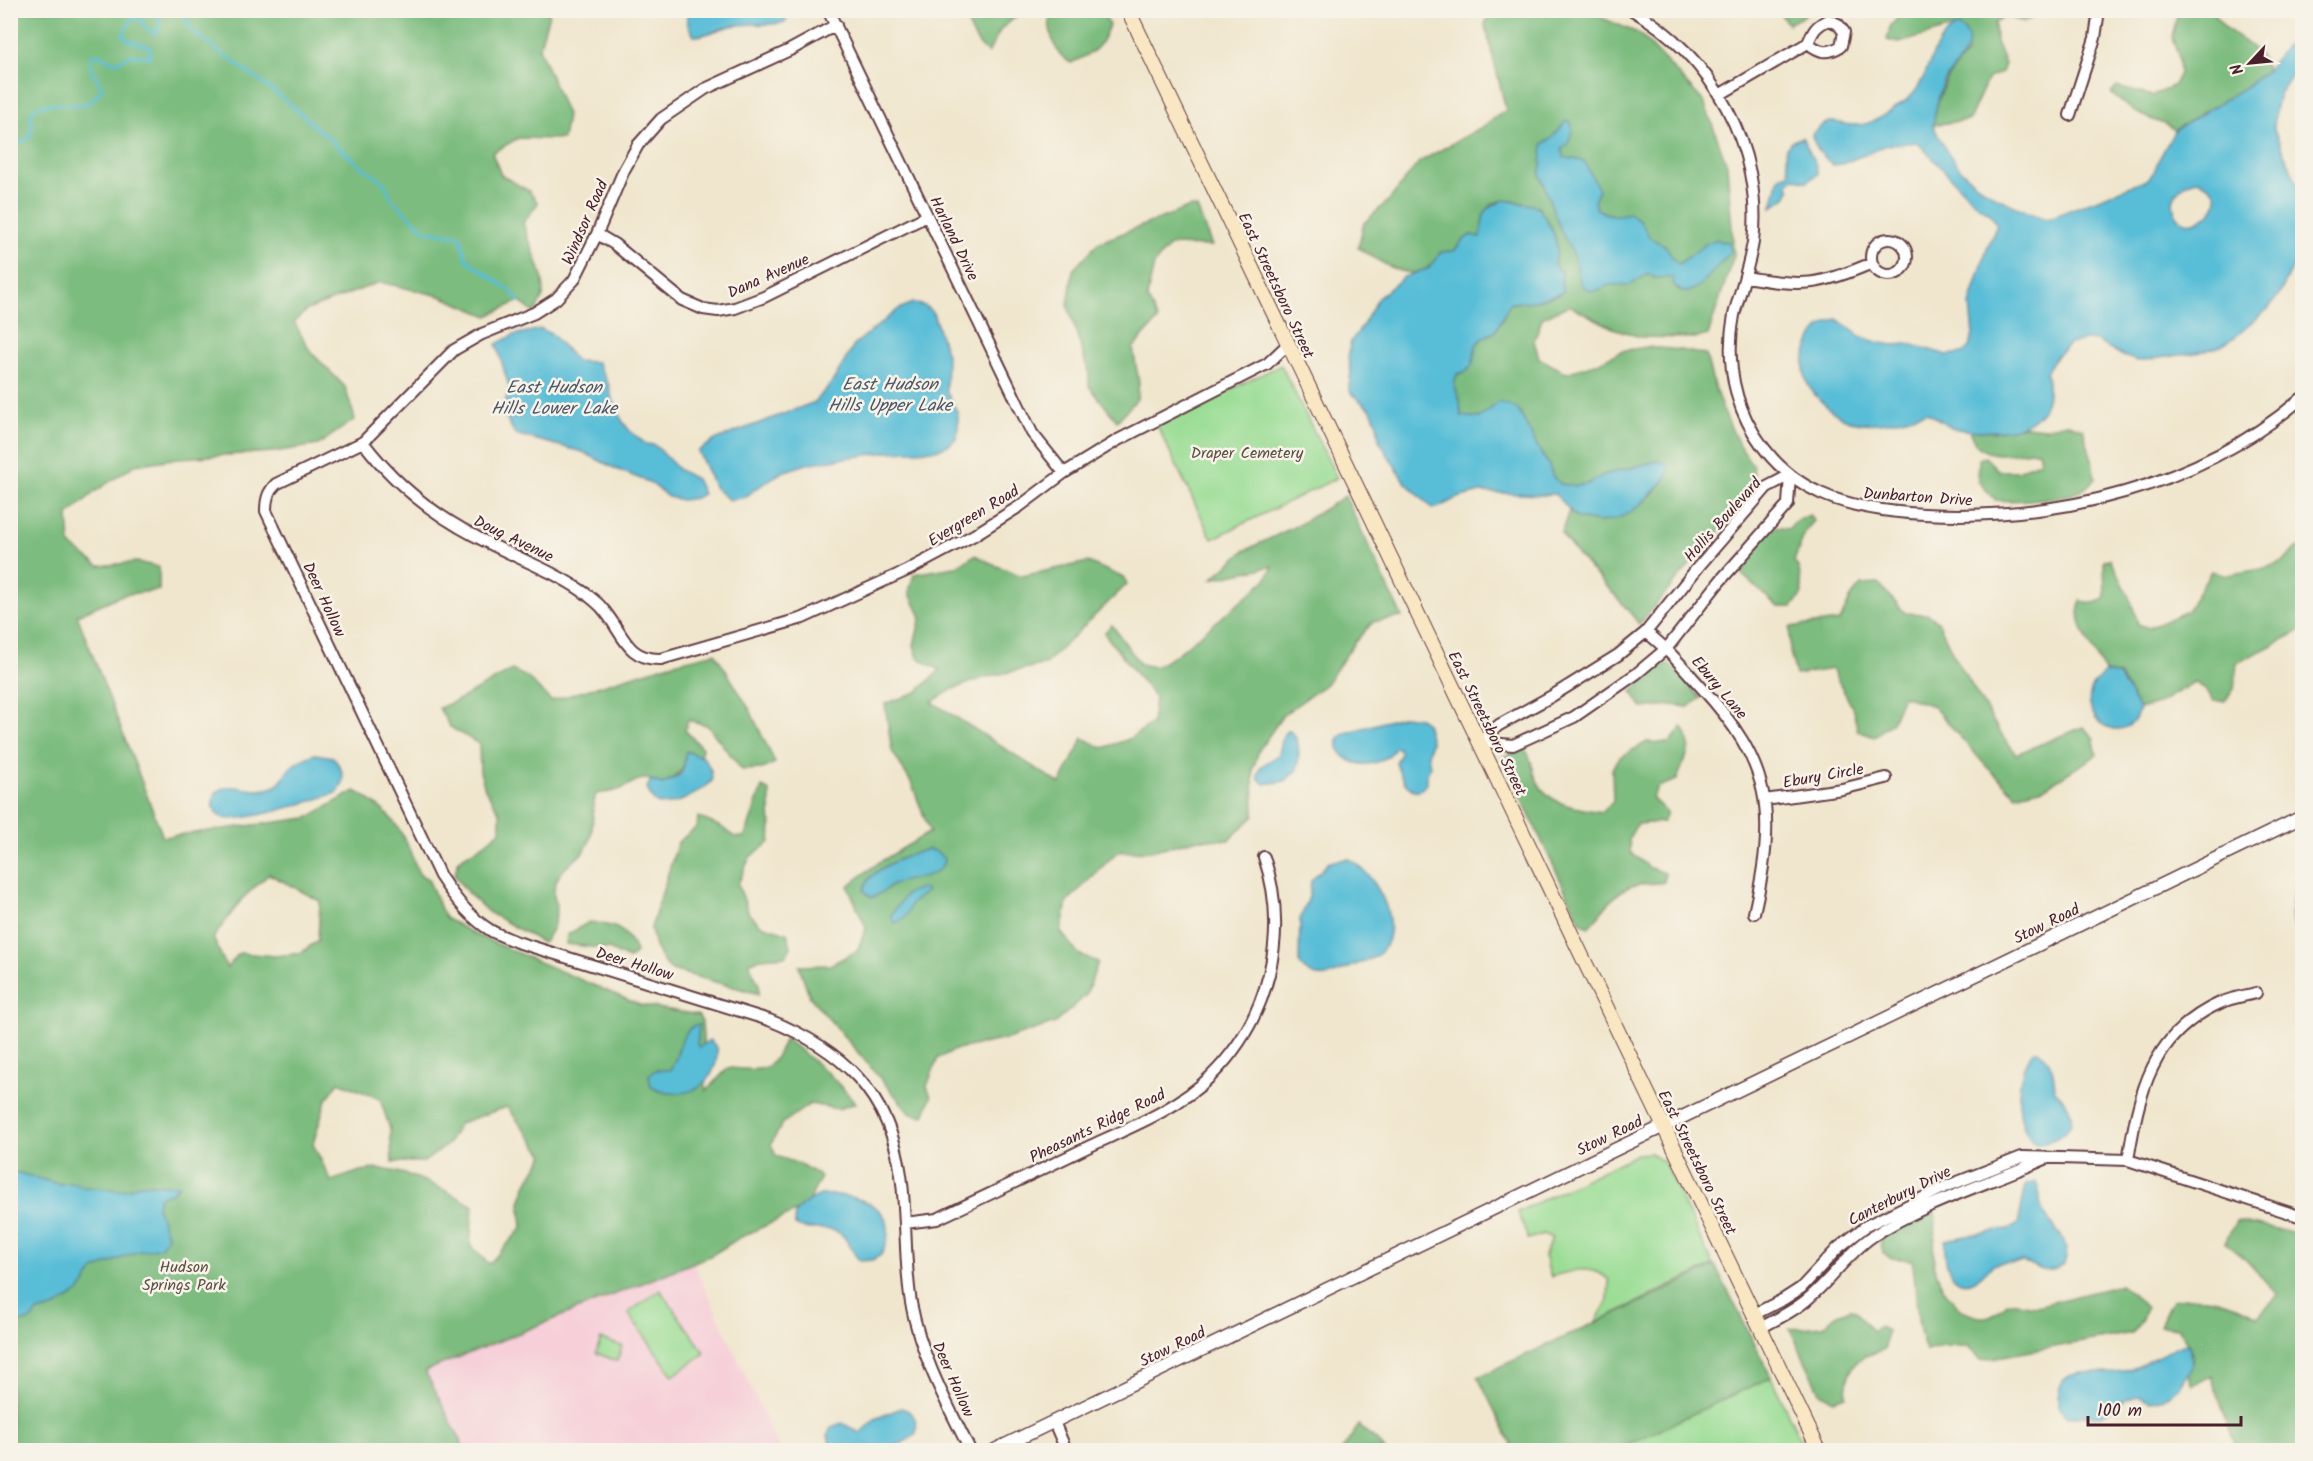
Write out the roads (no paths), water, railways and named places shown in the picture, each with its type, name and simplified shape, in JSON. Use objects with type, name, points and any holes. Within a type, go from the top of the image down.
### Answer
[{"type":"main road","name":"East Streetsboro Street","points":[[1128,10],[1819,1450]]},
{"type":"street","name":"Harland Drive","points":[[828,10],[1032,433],[1064,473]]},
{"type":"street","name":"Dunbarton Drive","points":[[1632,10],[1680,45],[1700,67],[1719,94],[1739,135],[1753,197],[1753,240],[1746,277],[1734,318],[1731,367],[1737,394],[1754,433],[1771,456],[1790,475],[1825,495],[1855,507],[1896,512],[1961,516],[2015,514],[2065,507],[2146,485],[2189,468],[2219,454],[2258,431],[2302,398]]},
{"type":"street","points":[[2070,115],[2093,46],[2099,10]]},
{"type":"street","name":"Windsor Road","points":[[270,491],[276,484],[363,442],[454,350],[482,334],[534,313],[556,299],[574,280],[597,234],[624,170],[638,146],[661,119],[705,89],[790,50],[836,25]]},
{"type":"street","points":[[1719,94],[1808,43]]},
{"type":"street","name":"Dana Avenue","points":[[597,234],[614,244],[681,300],[703,309],[718,311],[735,308],[764,297],[927,216]]},
{"type":"street","points":[[1746,277],[1788,284],[1812,283],[1839,277],[1872,263]]},
{"type":"street","name":"Evergreen Road","points":[[650,659],[661,659],[803,618],[908,570],[974,535],[1020,506],[1064,473],[1139,429],[1267,364],[1287,345]]},
{"type":"street","name":"Doug Avenue","points":[[363,442],[401,485],[440,516],[475,537],[553,573],[585,594],[603,609],[633,651],[650,659]]},
{"type":"street","points":[[1479,742],[1513,745],[1574,717],[1636,674],[1667,648],[1720,582],[1788,504],[1790,475]]},
{"type":"street","name":"Hollis Boulevard","points":[[1479,742],[1499,725],[1552,696],[1618,655],[1646,632],[1699,566],[1767,488],[1790,475]]},
{"type":"street","name":"Deer Hollow","points":[[270,491],[266,500],[266,511],[440,876],[453,896],[489,930],[517,942],[769,1020],[801,1033],[842,1060],[869,1092],[888,1126],[901,1175],[911,1300],[918,1336],[930,1370],[970,1450]]},
{"type":"street","name":"Ebury Lane","points":[[1646,632],[1667,648],[1735,726],[1755,765],[1765,800],[1767,843],[1754,913]]},
{"type":"street","name":"Ebury Circle","points":[[1765,800],[1842,789],[1886,778]]},
{"type":"street","name":"Stow Road","points":[[994,1450],[2302,817]]},
{"type":"street","name":"Pheasants Ridge Road","points":[[905,1223],[937,1219],[1141,1122],[1185,1097],[1211,1076],[1234,1050],[1248,1029],[1265,990],[1272,964],[1275,918],[1273,890],[1264,857]]},
{"type":"street","points":[[2128,1160],[2134,1123],[2145,1081],[2168,1042],[2190,1021],[2207,1010],[2222,1002],[2256,993]]},
{"type":"street","name":"Canterbury Drive","points":[[1753,1315],[1801,1288],[1851,1236],[1875,1221],[1985,1170],[2022,1156],[2128,1160],[2302,1217]]},
{"type":"street","name":"Canterbury Drive","points":[[1760,1328],[1798,1307],[1859,1246],[1881,1231],[2047,1158]]},
{"type":"street","points":[[1985,1170],[1989,1182]]},
{"type":"street","points":[[1933,1193],[1938,1204]]},
{"type":"street","points":[[1875,1221],[1881,1231]]},
{"type":"street","points":[[1054,1422],[1066,1450]]},
{"type":"water","points":[[686,10],[791,11],[785,22],[738,25],[694,36],[688,25]]},
{"type":"water","points":[[1958,26],[1966,32],[1968,39],[1964,55],[1947,77],[1940,94],[1933,125],[1939,138],[1964,173],[1980,187],[2003,200],[2047,219],[2147,180],[2154,172],[2175,130],[2247,86],[2267,70],[2286,46],[2302,33],[2302,60],[2279,94],[2274,130],[2302,195],[2302,249],[2280,293],[2268,309],[2234,338],[2221,346],[2201,352],[2138,361],[2123,356],[2097,341],[2084,340],[2070,344],[2057,355],[2046,372],[2047,401],[2041,412],[2023,426],[1996,431],[1964,430],[1947,425],[1926,412],[1875,423],[1855,422],[1836,414],[1811,390],[1804,369],[1811,340],[1827,323],[1837,319],[1860,336],[1876,342],[1893,345],[1909,344],[1948,355],[1963,353],[1969,347],[1973,335],[1970,305],[1987,248],[1997,225],[1990,213],[1977,205],[1917,142],[1887,145],[1842,164],[1833,165],[1820,151],[1812,134],[1830,122],[1850,125],[1869,123],[1907,100],[1920,84],[1937,47],[1949,32]],"holes":[[[2197,180],[2211,187],[2216,196],[2216,205],[2210,213],[2192,222],[2183,221],[2176,214],[2174,197],[2186,184]]]},
{"type":"water","points":[[1566,121],[1570,121],[1572,130],[1568,144],[1562,148],[1563,157],[1584,161],[1599,190],[1594,202],[1597,209],[1613,215],[1629,213],[1640,220],[1650,238],[1666,246],[1673,259],[1679,264],[1707,243],[1718,239],[1720,242],[1728,241],[1731,250],[1729,254],[1701,285],[1688,292],[1682,292],[1674,285],[1672,277],[1655,278],[1648,274],[1630,285],[1609,285],[1596,291],[1588,290],[1581,285],[1574,256],[1560,229],[1540,174],[1543,144],[1552,138]]},
{"type":"water","points":[[1802,137],[1818,174],[1807,182],[1794,178],[1787,184],[1790,190],[1786,197],[1772,207],[1779,177],[1789,174],[1786,148],[1793,141]]},
{"type":"water","points":[[1504,200],[1537,206],[1554,234],[1557,249],[1554,264],[1557,270],[1562,270],[1561,284],[1564,292],[1536,301],[1510,303],[1495,332],[1484,337],[1476,345],[1472,365],[1466,372],[1457,374],[1454,385],[1460,401],[1461,416],[1479,418],[1499,402],[1517,408],[1548,463],[1553,477],[1561,484],[1575,486],[1588,484],[1604,475],[1649,463],[1659,461],[1668,464],[1669,472],[1663,482],[1642,503],[1629,513],[1614,520],[1600,522],[1577,518],[1555,494],[1480,492],[1432,508],[1404,481],[1379,440],[1377,424],[1371,410],[1351,393],[1348,358],[1351,341],[1362,327],[1378,298],[1404,277],[1429,268],[1441,252],[1454,251],[1463,240],[1471,235],[1480,237],[1484,214]]},
{"type":"water","name":"East Hudson Hills Upper Lake","points":[[913,303],[925,306],[933,313],[947,355],[946,390],[958,414],[956,438],[950,444],[936,450],[887,452],[810,463],[782,472],[746,497],[729,500],[715,488],[698,451],[717,439],[815,402],[833,381],[855,344],[899,309]]},
{"type":"water","name":"East Hudson Hills Lower Lake","points":[[541,329],[553,335],[576,361],[597,362],[609,385],[621,419],[629,430],[646,444],[654,445],[659,449],[679,470],[696,479],[703,494],[682,500],[668,497],[651,483],[583,452],[515,434],[502,410],[510,388],[496,344],[514,335]]},
{"type":"water","points":[[2105,673],[2119,676],[2139,709],[2134,721],[2124,728],[2113,729],[2104,725],[2096,718],[2091,708],[2090,697],[2094,685]]},
{"type":"water","points":[[1404,716],[1419,718],[1426,723],[1431,741],[1427,784],[1419,791],[1406,785],[1401,776],[1396,762],[1401,753],[1398,748],[1382,760],[1366,764],[1350,761],[1338,748],[1338,738],[1346,733]]},
{"type":"water","points":[[1288,730],[1297,743],[1299,755],[1296,771],[1285,781],[1264,784],[1258,778],[1260,769],[1279,754],[1284,734]]},
{"type":"water","points":[[686,751],[704,758],[711,770],[712,781],[693,795],[675,803],[660,804],[654,801],[647,788],[651,780],[662,784],[682,773]]},
{"type":"water","points":[[315,754],[333,757],[339,766],[343,780],[336,793],[279,810],[233,819],[219,816],[213,807],[215,794],[220,790],[232,787],[259,790],[274,787],[280,783],[291,767]]},
{"type":"water","points":[[928,849],[937,852],[944,859],[942,866],[932,874],[895,884],[874,897],[864,891],[872,876],[880,870],[900,859]]},
{"type":"water","points":[[1349,859],[1369,877],[1385,903],[1389,918],[1386,945],[1377,956],[1331,975],[1317,976],[1305,970],[1299,962],[1300,920],[1309,897],[1311,881],[1328,863]]},
{"type":"water","points":[[2302,879],[2302,935],[2292,922],[2291,909],[2296,889]]},
{"type":"water","points":[[925,889],[927,891],[911,904],[906,916],[896,923],[893,922],[891,914],[904,897],[911,892]]},
{"type":"water","points":[[695,1025],[699,1025],[697,1045],[699,1047],[710,1040],[717,1048],[712,1073],[697,1088],[686,1092],[663,1092],[651,1087],[649,1075],[656,1070],[670,1070],[682,1039]]},
{"type":"water","points":[[2035,1050],[2043,1054],[2050,1063],[2055,1091],[2067,1104],[2071,1114],[2071,1122],[2064,1133],[2051,1140],[2036,1143],[2028,1135],[2023,1124],[2019,1097],[2023,1069]]},
{"type":"water","points":[[11,1171],[59,1184],[74,1183],[83,1187],[121,1190],[139,1184],[179,1185],[173,1192],[159,1197],[157,1207],[167,1236],[161,1247],[133,1253],[94,1270],[80,1291],[56,1307],[37,1312],[33,1319],[20,1323],[11,1321]]},
{"type":"water","points":[[2036,1182],[2042,1209],[2066,1247],[2064,1264],[2046,1271],[2022,1261],[2002,1262],[1993,1265],[1977,1279],[1968,1282],[1960,1282],[1954,1278],[1945,1256],[1945,1240],[2012,1228],[2018,1224],[2026,1185]]},
{"type":"water","points":[[821,1195],[850,1197],[863,1201],[875,1207],[883,1215],[888,1226],[887,1239],[881,1255],[872,1260],[860,1261],[844,1237],[836,1231],[806,1229],[795,1225],[795,1215],[801,1206]]},
{"type":"water","points":[[2189,1343],[2192,1367],[2180,1386],[2164,1398],[2152,1401],[2139,1396],[2125,1399],[2102,1416],[2066,1416],[2058,1407],[2061,1386],[2069,1376],[2081,1373],[2125,1371]]},
{"type":"water","points":[[901,1408],[914,1417],[916,1433],[897,1446],[876,1451],[831,1450],[828,1434],[831,1427],[842,1423],[860,1433],[875,1419]]},
{"type":"waterway","points":[[10,149],[29,138],[32,126],[31,112],[36,107],[50,104],[81,105],[90,102],[102,89],[90,65],[91,56],[99,54],[111,62],[132,55],[150,57],[150,47],[127,40],[123,34],[132,19],[140,18],[146,28],[155,34],[160,26],[159,17],[165,10]]},
{"type":"waterway","points":[[180,10],[192,31],[285,100],[357,163],[384,183],[392,200],[426,231],[460,236],[467,260],[509,290],[519,301]]},
{"type":"park label","name":"Draper Cemetery","points":[[1247,452]]},
{"type":"park label","name":"Hudson Springs Park","points":[[184,1275]]}]
